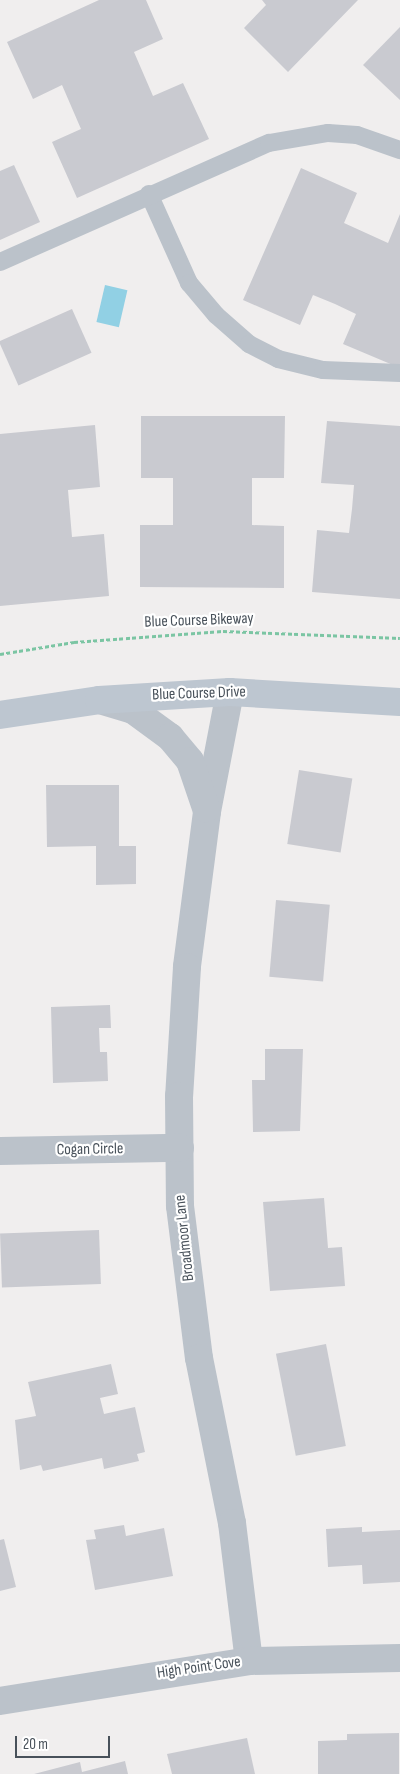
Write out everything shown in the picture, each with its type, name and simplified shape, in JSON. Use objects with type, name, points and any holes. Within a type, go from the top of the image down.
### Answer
[{"type":"main road","name":"Blue Course Drive","points":[[0,716],[100,700],[230,692],[400,702]]},
{"type":"street","name":"Broadmoor Lane","points":[[230,692],[207,812],[187,967],[180,1148],[180,1206],[199,1358],[232,1523],[249,1661]]},
{"type":"street","name":"Broadmoor Lane","points":[[100,700],[133,710],[175,742],[194,768],[207,812]]},
{"type":"street","name":"Cogan Circle","points":[[0,1151],[180,1148]]},
{"type":"street","name":"High Point Cove","points":[[0,1701],[249,1661],[400,1658]]},
{"type":"lane","points":[[0,262],[231,156],[300,135],[357,135],[400,150]]},
{"type":"lane","points":[[149,194],[190,283],[216,315],[249,344],[278,359],[323,370],[400,374]]},
{"type":"path","name":"Blue Course Bikeway","points":[[0,654],[74,642],[223,631],[400,638]]},
{"type":"water","points":[[105,285],[127,290],[119,327],[96,322]]},
{"type":"building","points":[[99,0],[146,0],[163,39],[134,52],[153,96],[183,83],[209,139],[77,198],[52,142],[81,129],[62,85],[33,99],[7,42]]},
{"type":"building","points":[[262,0],[358,0],[288,72],[244,28],[266,5]]},
{"type":"building","points":[[400,27],[400,100],[363,65]]},
{"type":"building","points":[[14,165],[40,222],[0,240],[0,171]]},
{"type":"building","points":[[301,168],[357,193],[344,223],[388,243],[400,214],[400,368],[343,344],[356,314],[335,304],[313,295],[300,325],[243,300]]},
{"type":"building","points":[[72,309],[92,353],[18,385],[0,341]]},
{"type":"building","points":[[141,416],[285,416],[284,478],[252,478],[252,525],[284,526],[284,588],[140,587],[140,525],[173,525],[173,478],[141,478]]},
{"type":"building","points":[[327,421],[400,426],[400,599],[312,592],[317,530],[349,533],[352,509],[354,485],[321,483]]},
{"type":"building","points":[[95,425],[100,487],[68,490],[72,537],[104,534],[109,596],[0,606],[0,434]]},
{"type":"building","points":[[299,770],[352,778],[341,853],[287,844]]},
{"type":"building","points":[[46,785],[119,785],[119,846],[136,846],[136,884],[96,885],[96,846],[47,847]]},
{"type":"building","points":[[276,900],[330,905],[323,981],[269,977]]},
{"type":"building","points":[[110,1005],[111,1028],[99,1028],[100,1052],[107,1052],[108,1081],[53,1083],[51,1007]]},
{"type":"building","points":[[265,1049],[303,1049],[300,1131],[253,1132],[252,1080],[265,1080]]},
{"type":"building","points":[[324,1198],[328,1248],[342,1247],[345,1286],[270,1291],[263,1202]]},
{"type":"building","points":[[99,1230],[101,1284],[2,1287],[0,1233]]},
{"type":"building","points":[[326,1344],[346,1446],[296,1456],[276,1354]]},
{"type":"building","points":[[111,1364],[118,1394],[100,1398],[104,1414],[135,1407],[145,1452],[137,1454],[139,1461],[104,1469],[102,1458],[43,1471],[41,1465],[20,1470],[15,1420],[36,1416],[28,1382]]},
{"type":"building","points":[[124,1525],[126,1536],[164,1528],[173,1576],[95,1590],[86,1540],[96,1539],[94,1530]]},
{"type":"building","points":[[362,1527],[362,1532],[400,1530],[400,1582],[363,1584],[362,1565],[328,1567],[326,1529]]},
{"type":"building","points":[[4,1539],[16,1587],[0,1591],[0,1540]]},
{"type":"building","points":[[399,1733],[399,1774],[318,1774],[318,1741],[347,1740],[347,1734]]},
{"type":"building","points":[[247,1738],[255,1774],[172,1774],[167,1754]]},
{"type":"building","points":[[125,1761],[128,1774],[34,1774],[80,1762],[82,1772]]}]
